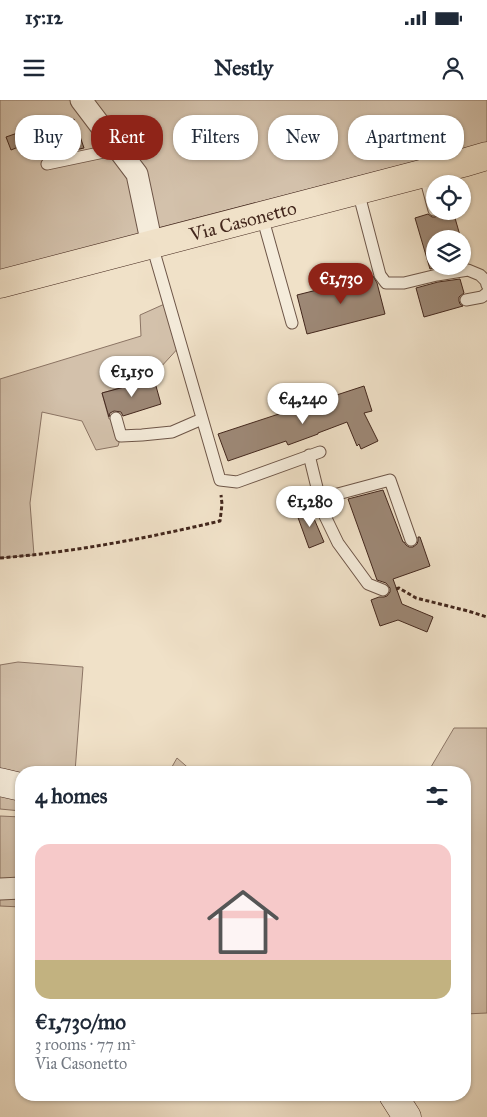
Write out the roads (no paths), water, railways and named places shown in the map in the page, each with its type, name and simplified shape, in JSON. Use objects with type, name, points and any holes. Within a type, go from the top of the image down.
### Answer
[{"type":"main road","name":"Via Casonetto","points":[[0,284],[487,156]]},
{"type":"main road","points":[[0,782],[15,786]]},
{"type":"main road","points":[[397,1101],[407,1117]]},
{"type":"street","points":[[81,100],[92,115]]},
{"type":"street","points":[[126,160],[137,174],[152,244]]},
{"type":"street","points":[[0,889],[15,888]]},
{"type":"lane","points":[[47,164],[91,155]]},
{"type":"lane","points":[[424,173],[426,180]]},
{"type":"lane","points":[[358,191],[380,275],[386,283],[404,283],[468,270],[480,275],[487,284]]},
{"type":"lane","points":[[262,216],[292,323]]},
{"type":"lane","points":[[152,244],[220,480],[237,482],[315,453],[323,512],[338,543],[368,584],[383,590]]},
{"type":"lane","points":[[466,300],[482,297],[487,293]]},
{"type":"lane","points":[[116,418],[121,436],[172,432],[202,419]]},
{"type":"lane","points":[[320,498],[390,480],[411,540]]}]
